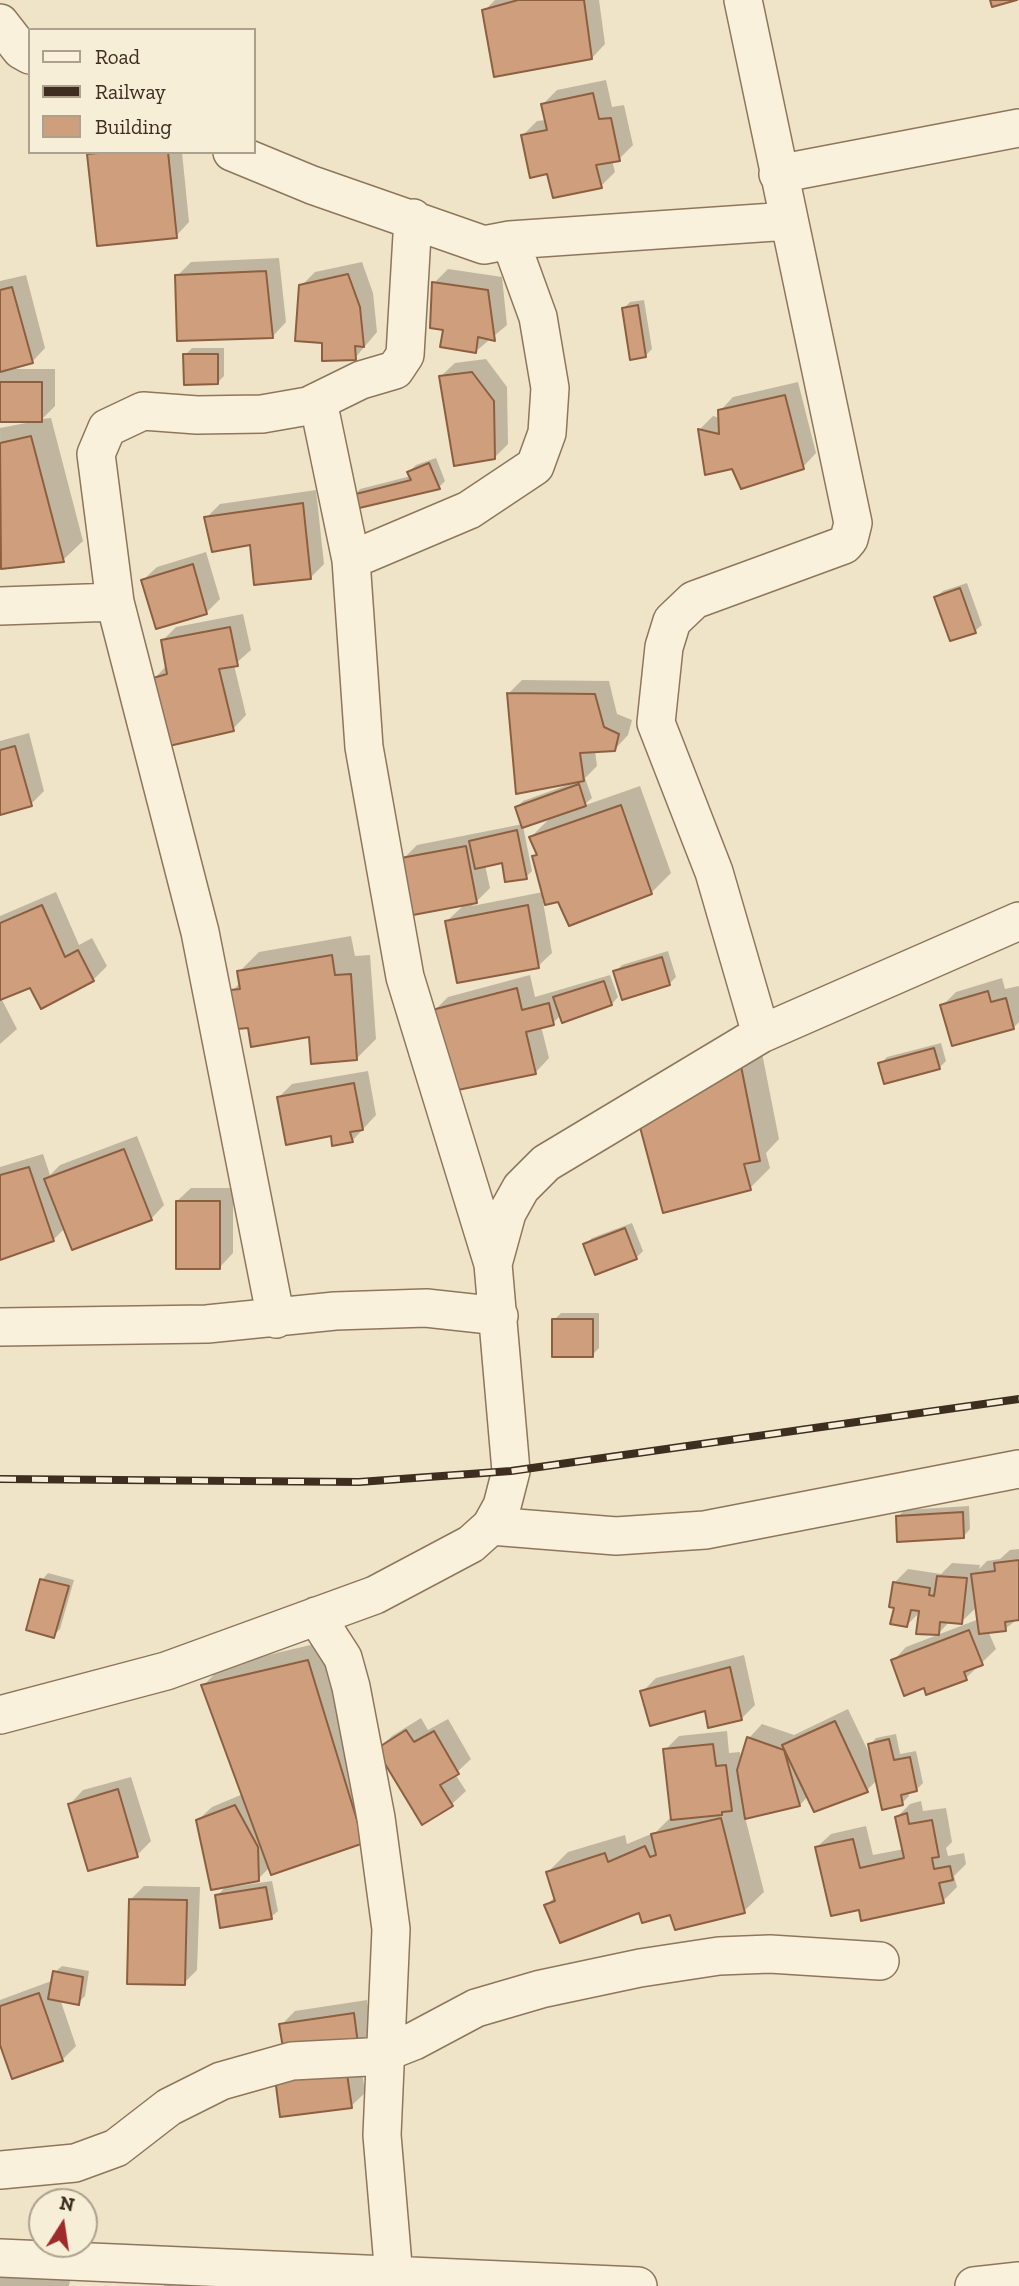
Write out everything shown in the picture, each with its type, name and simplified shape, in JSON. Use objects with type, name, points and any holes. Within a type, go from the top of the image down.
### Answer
[{"type":"street","points":[[743,0],[778,174],[852,508],[852,532],[844,545],[694,600],[671,621],[664,647],[656,723],[714,872],[761,1034]]},
{"type":"street","points":[[0,23],[21,50],[28,54]]},
{"type":"street","points":[[778,174],[1019,128]]},
{"type":"street","points":[[237,154],[312,185],[413,218],[484,245],[510,240],[789,221]]},
{"type":"street","points":[[276,1319],[200,932],[115,601],[96,454],[107,428],[143,411],[197,415],[262,414],[318,401],[361,380],[395,370],[405,355],[413,218]]},
{"type":"street","points":[[351,560],[469,510],[535,466],[547,433],[550,388],[538,317],[510,240]]},
{"type":"street","points":[[0,1715],[166,1671],[375,1595],[471,1544],[491,1526],[502,1506],[511,1471],[493,1264],[405,977],[364,747],[351,560],[318,401]]},
{"type":"street","points":[[0,606],[115,601]]},
{"type":"street","points":[[493,1264],[507,1213],[521,1188],[546,1163],[761,1034],[1019,921]]},
{"type":"street","points":[[0,1327],[207,1324],[335,1311],[426,1308],[499,1315]]},
{"type":"street","points":[[491,1526],[616,1536],[705,1530],[1019,1469]]},
{"type":"street","points":[[316,1616],[344,1658],[376,1818],[391,1929],[382,2135],[394,2277]]},
{"type":"street","points":[[0,2170],[75,2164],[116,2148],[169,2107],[221,2081],[292,2061],[387,2054],[476,2008],[541,1989],[640,1968],[732,1955],[880,1961]]},
{"type":"street","points":[[0,2258],[638,2286]]},
{"type":"street","points":[[974,2286],[1019,2281]]},
{"type":"building","points":[[518,0],[584,0],[592,59],[494,77],[482,10]]},
{"type":"building","points":[[990,0],[1017,0],[992,7]]},
{"type":"building","points":[[593,93],[599,119],[611,118],[620,161],[596,165],[602,188],[553,198],[547,174],[530,178],[521,135],[547,130],[541,104]]},
{"type":"building","points":[[87,154],[168,154],[177,238],[97,246]]},
{"type":"building","points":[[266,271],[273,338],[177,341],[175,275]]},
{"type":"building","points":[[348,274],[360,307],[364,347],[355,346],[356,360],[322,361],[322,343],[295,341],[299,285]]},
{"type":"building","points":[[432,282],[488,290],[495,341],[478,337],[476,353],[440,347],[443,330],[430,328]]},
{"type":"building","points":[[12,287],[33,363],[0,372],[0,290]]},
{"type":"building","points":[[638,305],[646,357],[630,360],[622,308]]},
{"type":"building","points":[[183,354],[218,354],[218,384],[184,385]]},
{"type":"building","points":[[472,372],[494,401],[495,459],[454,466],[439,376]]},
{"type":"building","points":[[0,382],[42,382],[42,422],[0,422]]},
{"type":"building","points":[[785,395],[804,469],[741,489],[732,469],[705,475],[698,429],[719,434],[718,410]]},
{"type":"building","points":[[31,436],[64,562],[1,569],[0,443]]},
{"type":"building","points":[[429,463],[440,489],[355,509],[352,495],[411,480],[407,472]]},
{"type":"building","points":[[303,503],[311,579],[254,585],[250,545],[212,552],[204,517]]},
{"type":"building","points":[[193,564],[207,614],[156,629],[141,580]]},
{"type":"building","points":[[960,588],[976,633],[950,641],[934,597]]},
{"type":"building","points":[[230,627],[238,666],[219,669],[234,731],[169,746],[153,678],[167,674],[161,640]]},
{"type":"building","points":[[507,693],[595,694],[604,727],[619,734],[615,751],[580,753],[584,781],[516,794]]},
{"type":"building","points":[[15,746],[32,806],[0,815],[0,750]]},
{"type":"building","points":[[579,784],[586,806],[522,828],[515,807]]},
{"type":"building","points":[[621,805],[652,894],[569,926],[558,902],[545,905],[532,856],[537,855],[529,837]]},
{"type":"building","points":[[517,830],[527,879],[505,882],[502,863],[475,869],[469,841]]},
{"type":"building","points":[[466,846],[477,903],[413,915],[401,858]]},
{"type":"building","points":[[42,905],[65,957],[78,950],[94,981],[41,1009],[30,988],[0,1000],[0,923]]},
{"type":"building","points":[[528,905],[539,968],[457,983],[445,921]]},
{"type":"building","points":[[332,955],[335,975],[351,974],[357,1060],[311,1064],[309,1037],[251,1047],[248,1028],[237,1029],[230,990],[240,989],[237,971]]},
{"type":"building","points":[[662,957],[670,985],[622,1000],[613,971]]},
{"type":"building","points":[[604,981],[612,1005],[562,1023],[553,997]]},
{"type":"building","points":[[517,988],[522,1010],[549,1003],[554,1025],[526,1032],[536,1074],[448,1092],[432,1010]]},
{"type":"building","points":[[988,991],[991,1002],[1006,998],[1014,1029],[952,1046],[940,1005]]},
{"type":"building","points":[[934,1048],[940,1069],[884,1084],[878,1063]]},
{"type":"building","points":[[741,1066],[760,1161],[744,1164],[751,1190],[663,1213],[637,1116]]},
{"type":"building","points":[[354,1083],[363,1130],[350,1132],[353,1142],[332,1146],[331,1136],[286,1145],[277,1097]]},
{"type":"building","points":[[124,1149],[152,1220],[72,1250],[44,1179]]},
{"type":"building","points":[[29,1167],[54,1241],[0,1260],[0,1175]]},
{"type":"building","points":[[176,1201],[220,1201],[220,1269],[176,1269]]},
{"type":"building","points":[[625,1228],[637,1259],[595,1275],[583,1244]]},
{"type":"building","points":[[552,1319],[593,1319],[593,1357],[552,1357]]},
{"type":"building","points":[[963,1512],[964,1538],[897,1542],[896,1516]]},
{"type":"building","points":[[1019,1560],[1019,1620],[1005,1622],[1006,1631],[979,1634],[971,1574],[995,1571],[994,1563]]},
{"type":"building","points":[[937,1576],[967,1578],[962,1624],[940,1622],[939,1635],[916,1634],[919,1611],[911,1610],[907,1627],[890,1624],[894,1608],[889,1607],[893,1582],[930,1588],[929,1595],[934,1596]]},
{"type":"building","points":[[40,1579],[69,1586],[54,1638],[26,1630]]},
{"type":"building","points":[[969,1630],[983,1665],[964,1672],[967,1680],[926,1695],[924,1688],[904,1696],[891,1660]]},
{"type":"building","points":[[308,1660],[364,1843],[271,1875],[201,1685]]},
{"type":"building","points":[[730,1667],[742,1720],[708,1728],[705,1711],[650,1726],[640,1691]]},
{"type":"building","points":[[835,1721],[868,1792],[814,1812],[782,1745]]},
{"type":"building","points":[[406,1730],[414,1742],[434,1731],[459,1774],[440,1785],[453,1806],[422,1825],[376,1749]]},
{"type":"building","points":[[747,1737],[784,1750],[800,1806],[745,1819],[737,1770]]},
{"type":"building","points":[[889,1739],[894,1760],[910,1757],[917,1791],[901,1795],[903,1805],[882,1810],[868,1744]]},
{"type":"building","points":[[713,1744],[716,1766],[726,1765],[732,1811],[722,1812],[722,1815],[671,1820],[663,1749]]},
{"type":"building","points":[[118,1789],[138,1857],[88,1871],[68,1804]]},
{"type":"building","points":[[235,1805],[258,1847],[259,1881],[211,1890],[196,1820]]},
{"type":"building","points":[[907,1813],[909,1824],[932,1820],[939,1857],[932,1858],[934,1869],[950,1866],[953,1880],[939,1883],[944,1903],[861,1921],[859,1910],[831,1916],[815,1847],[853,1839],[860,1868],[904,1858],[895,1817]]},
{"type":"building","points":[[721,1818],[745,1913],[675,1930],[670,1915],[642,1923],[639,1913],[560,1943],[544,1905],[555,1901],[546,1872],[605,1853],[608,1862],[645,1846],[650,1857],[656,1855],[651,1834]]},
{"type":"building","points":[[266,1887],[272,1919],[220,1928],[215,1895]]},
{"type":"building","points":[[129,1899],[187,1900],[185,1985],[127,1984]]},
{"type":"building","points":[[53,1971],[83,1977],[79,2005],[48,1999]]},
{"type":"building","points":[[39,1993],[63,2061],[12,2079],[0,2045],[0,2006]]},
{"type":"building","points":[[354,2013],[359,2052],[284,2054],[279,2024]]},
{"type":"building","points":[[345,2060],[352,2108],[280,2117],[274,2070]]},
{"type":"railway","points":[[0,1479],[359,1482],[511,1471],[1019,1399]]}]
